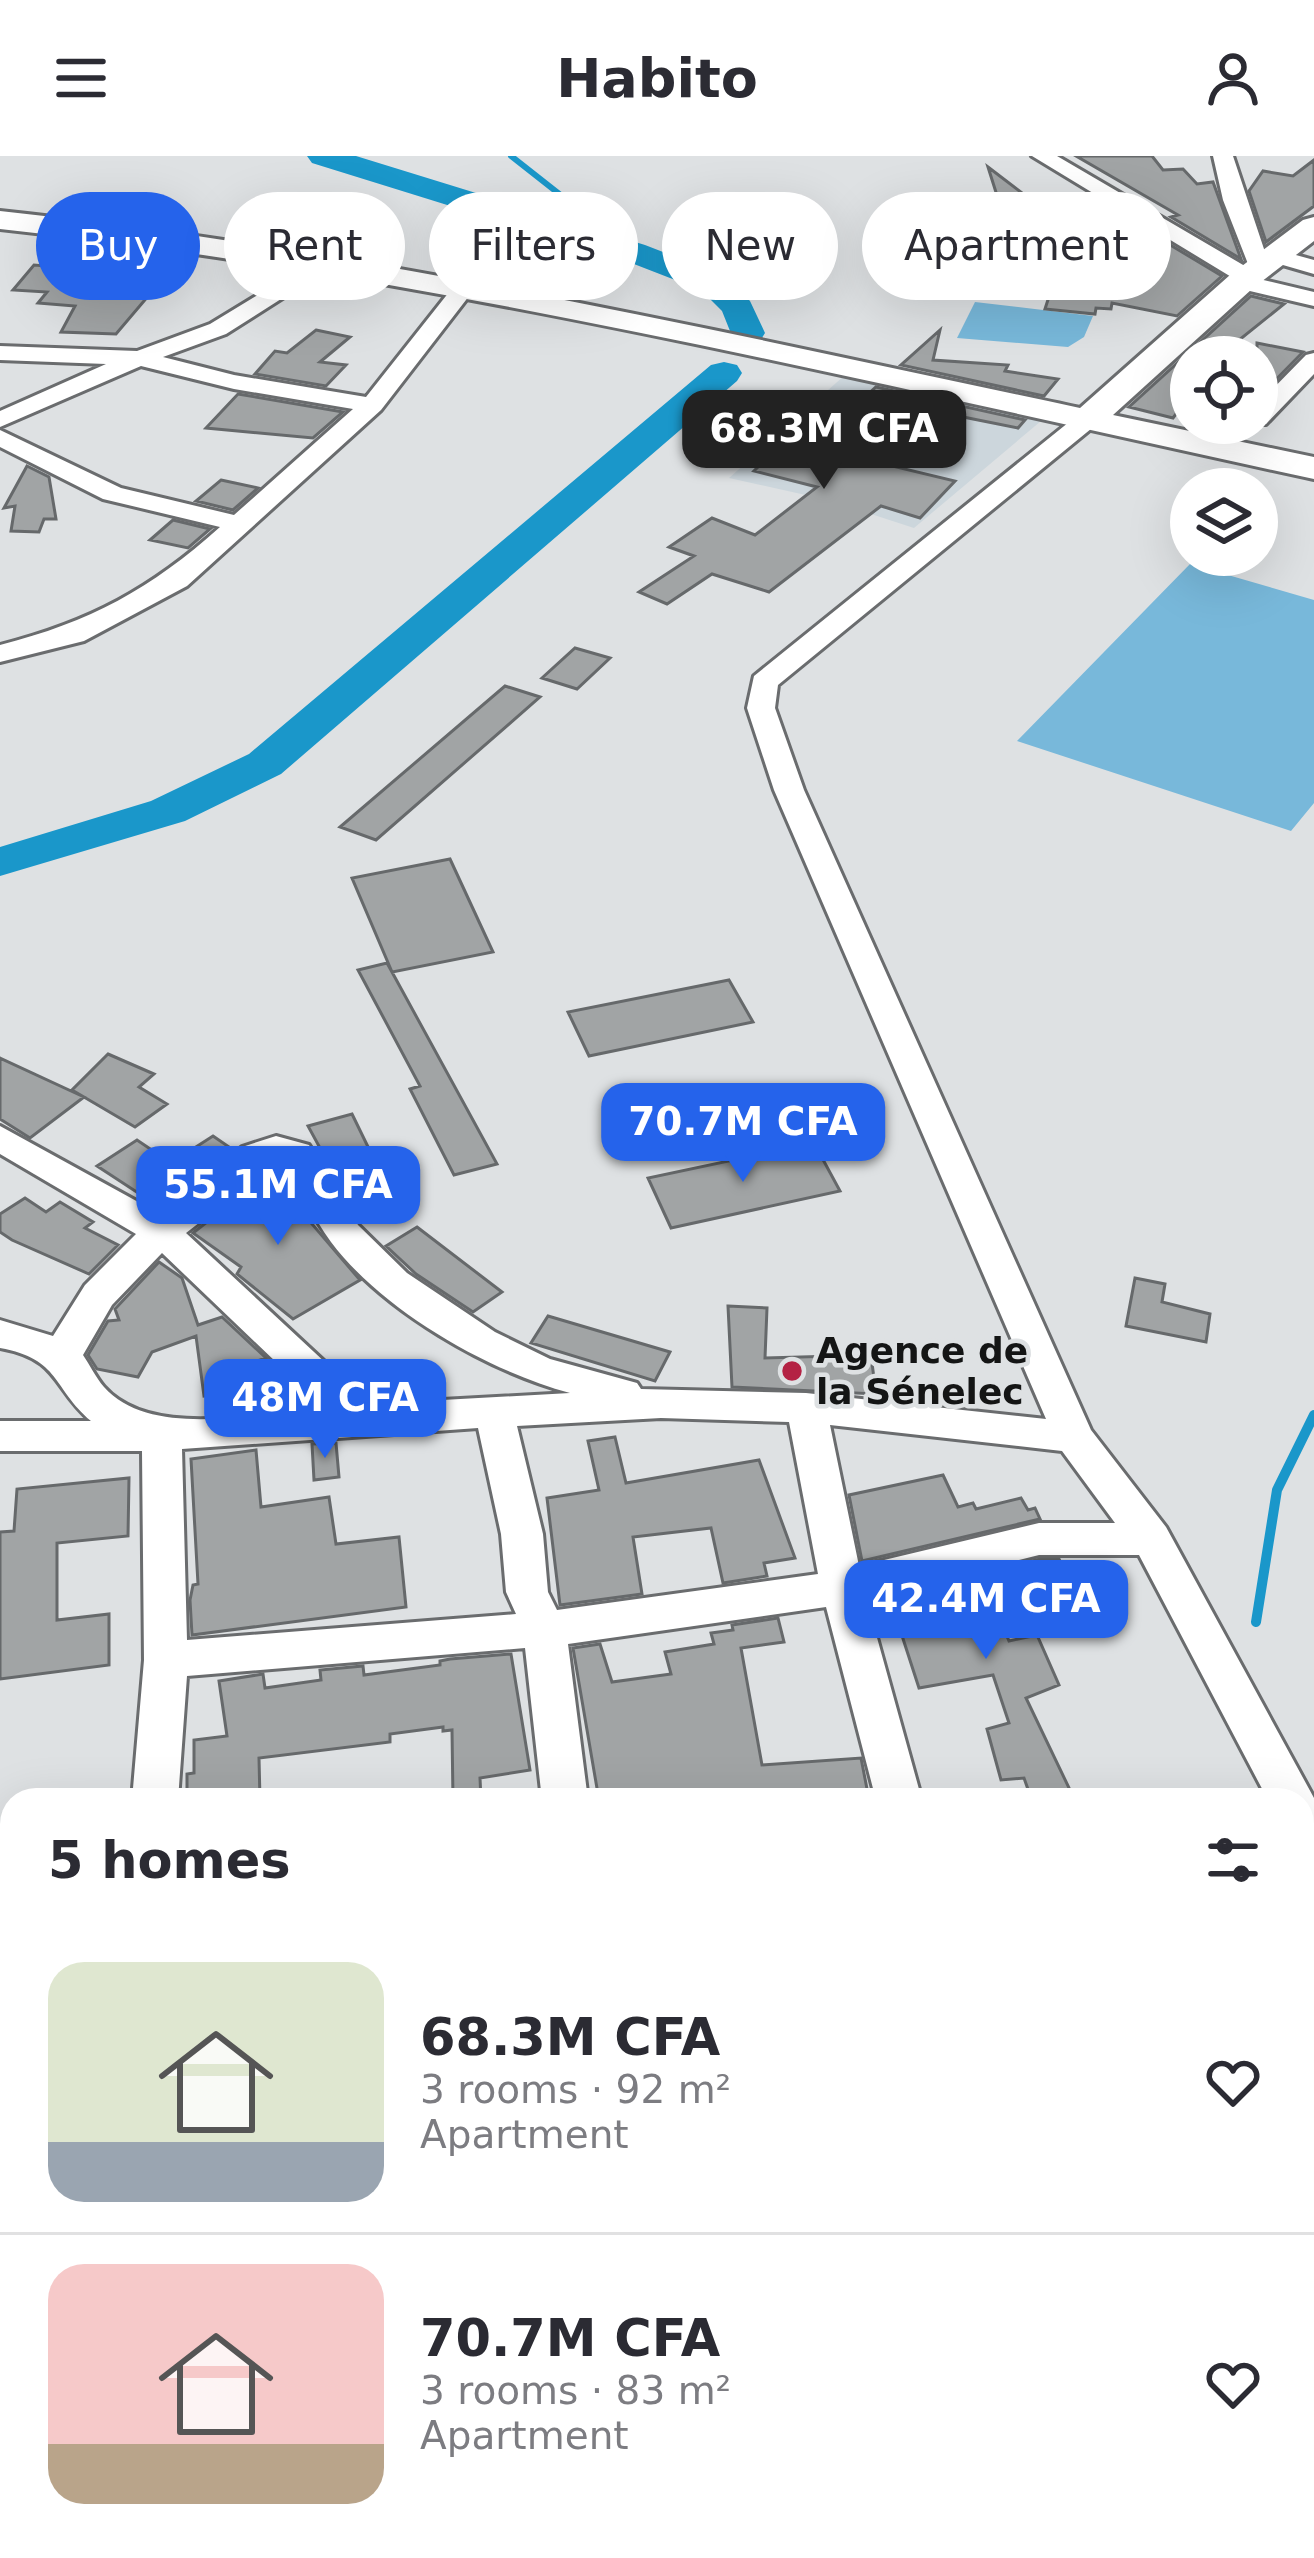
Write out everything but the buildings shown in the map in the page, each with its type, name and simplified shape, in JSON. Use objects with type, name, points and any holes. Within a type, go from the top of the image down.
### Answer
[{"type":"street","points":[[1042,156],[1314,299]]},
{"type":"street","points":[[1223,156],[1257,271]]},
{"type":"street","points":[[0,220],[224,251]]},
{"type":"street","points":[[1286,1788],[1151,1539],[1074,1437],[789,790],[761,709],[764,682],[1088,419],[1314,226]]},
{"type":"street","points":[[1257,271],[1314,267]]},
{"type":"street","points":[[0,420],[139,358],[218,329],[264,300]]},
{"type":"street","points":[[0,654],[74,635],[177,580],[244,525],[372,405],[455,300]]},
{"type":"street","points":[[526,300],[1088,419],[1170,425]]},
{"type":"street","points":[[0,353],[139,358],[234,382],[372,405]]},
{"type":"street","points":[[1278,398],[1314,360]]},
{"type":"street","points":[[0,436],[112,494],[244,525]]},
{"type":"street","points":[[1272,444],[1314,468]]},
{"type":"street","points":[[0,1138],[162,1232],[362,1419]]},
{"type":"street","points":[[63,1356],[74,1328],[103,1286],[255,1156],[276,1148],[296,1154],[345,1234],[394,1282],[481,1342],[538,1370],[661,1403]]},
{"type":"street","points":[[0,1334],[63,1356],[90,1398],[106,1411],[162,1436]]},
{"type":"street","points":[[0,1436],[162,1436],[362,1419],[661,1403],[806,1408],[1074,1437]]},
{"type":"street","points":[[806,1408],[842,1587],[896,1788]]},
{"type":"street","points":[[494,1411],[522,1534],[527,1592],[545,1629],[564,1788]]},
{"type":"street","points":[[156,1788],[166,1660],[162,1436]]},
{"type":"street","points":[[166,1660],[545,1629],[842,1587],[1039,1539],[1151,1539]]},
{"type":"shaded area","points":[[975,302],[1093,316],[1084,337],[1068,347],[957,338]]},
{"type":"shaded area","points":[[845,375],[1041,421],[914,528],[828,500],[729,478]]},
{"type":"shaded area","points":[[1178,576],[1231,576],[1314,600],[1314,803],[1291,831],[1017,741]]},
{"type":"waterway","points":[[323,156],[633,252],[713,283],[738,308],[747,333]]},
{"type":"waterway","points":[[511,156],[557,192]]},
{"type":"waterway","points":[[0,862],[168,811],[265,764],[724,373]]},
{"type":"waterway","points":[[1256,1622],[1277,1490],[1314,1415]]},
{"type":"place","name":"Agence de la Sénelec","points":[[792,1371]]}]
